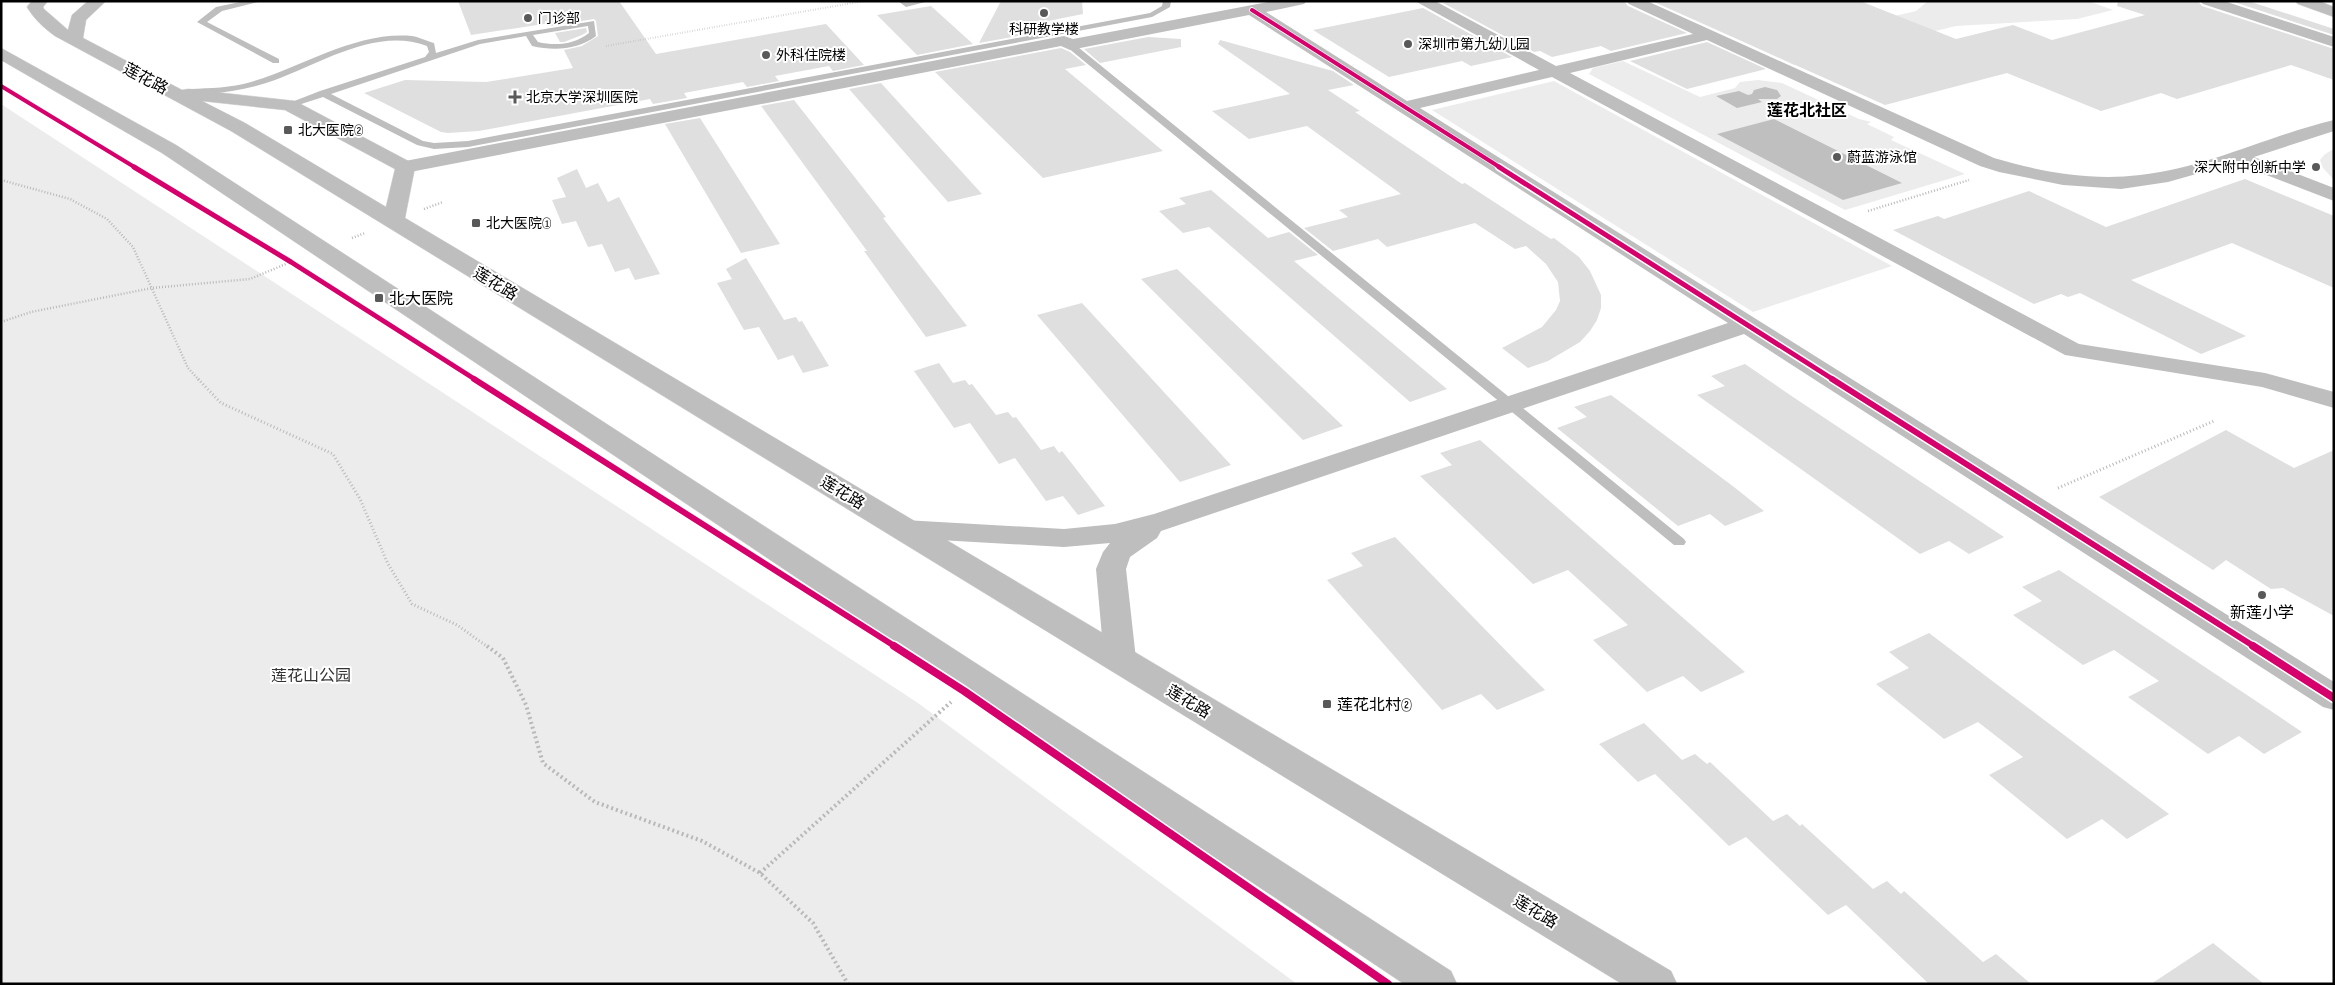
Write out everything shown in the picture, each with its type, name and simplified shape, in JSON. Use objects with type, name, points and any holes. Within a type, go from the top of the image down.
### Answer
[{"type":"street","name":"莲花路","points":[[40,1],[35,7],[43,18],[74,40],[238,127],[1657,984]]},
{"type":"street","points":[[74,40],[78,18],[98,1]]},
{"type":"street","points":[[1208,1],[1240,13],[1403,106],[2334,698]]},
{"type":"street","points":[[173,92],[289,105],[405,167],[1064,41],[1070,46],[1299,1]]},
{"type":"street","points":[[1423,1],[2073,350],[2265,380],[2334,400]]},
{"type":"street","points":[[1634,1],[1986,162],[2063,179],[2106,183],[2141,181],[2179,173],[2334,125]]},
{"type":"street","points":[[2208,1],[2334,42]]},
{"type":"street","points":[[2303,1],[2334,12]]},
{"type":"street","points":[[1403,106],[1709,35]]},
{"type":"street","points":[[1,53],[169,149],[1437,984]]},
{"type":"street","points":[[2235,156],[2334,196]]},
{"type":"street","points":[[394,221],[405,167]]},
{"type":"street","points":[[904,529],[1064,538],[1115,534],[1161,522],[1746,324]]},
{"type":"street","points":[[1120,659],[1111,569],[1113,561],[1117,552],[1126,544],[1161,522]]},
{"type":"lane","points":[[258,1],[219,9],[201,22],[276,61]]},
{"type":"lane","points":[[902,1],[906,4],[925,1]]},
{"type":"lane","points":[[323,94],[420,144],[434,146],[460,144],[1152,15],[1166,7],[1167,1]]},
{"type":"lane","points":[[289,105],[478,42],[591,23],[594,31],[585,40],[557,46],[535,44],[528,34]]},
{"type":"lane","points":[[173,92],[216,91],[256,84],[362,44],[396,37],[422,40],[431,45],[433,52],[428,59]]},
{"type":"lane","points":[[1070,46],[1679,542]]},
{"type":"path","points":[[605,46],[864,1]]},
{"type":"path","points":[[1834,222],[2008,168]]},
{"type":"path","points":[[1,180],[36,188],[70,199],[107,219],[133,247],[188,368],[221,403],[333,454],[360,499],[388,564],[412,604],[456,625],[502,658],[526,705],[543,763],[596,802],[702,841],[760,874],[813,923],[848,984]]},
{"type":"path","points":[[1,322],[31,312],[152,288],[250,279],[443,202]]},
{"type":"path","points":[[283,257],[300,267]]},
{"type":"path","points":[[2025,502],[2214,421]]},
{"type":"path","points":[[760,874],[976,680]]},
{"type":"green space","points":[[1928,1],[2088,1],[2113,10],[2077,19],[1956,26],[1794,65],[1758,48],[1916,11]]},
{"type":"green space","name":"蔚蓝游泳馆","points":[[1623,61],[1700,97],[1735,88],[1740,82],[1758,80],[1782,83],[1859,119],[1871,122],[1867,124],[1894,137],[1891,140],[1965,174],[1845,210],[1589,74],[1593,68]]},
{"type":"green space","points":[[1554,81],[1892,266],[1753,312],[1432,110]]},
{"type":"green space","name":"莲花山公园","points":[[1,104],[918,703],[1297,984],[1,984]]},
{"type":"green space","points":[[2334,149],[2334,180],[2323,168],[2320,160],[2325,154]]},
{"type":"shaded area","points":[[1765,87],[1777,90],[1781,96],[1777,99],[1758,99],[1762,102],[1737,108],[1716,96],[1739,91],[1748,95],[1752,94],[1754,90]]},
{"type":"shaded area","points":[[1774,119],[1902,183],[1843,200],[1717,134]]},
{"type":"building","name":"外科住院楼","points":[[458,1],[619,1],[656,54],[826,24],[864,65],[833,71],[829,66],[775,76],[779,81],[747,87],[743,82],[684,93],[687,98],[653,104],[650,99],[479,131],[441,132],[364,93],[405,80],[486,82],[573,68],[564,50],[582,46],[598,36],[594,19],[551,26],[550,23],[471,35]]},
{"type":"building","name":"科研教学楼","points":[[1001,1],[1082,1],[1083,14],[1033,24],[1033,27],[1056,29],[979,43]]},
{"type":"building","points":[[1454,1],[1624,1],[1628,6],[1687,33],[1611,51],[1601,46],[1552,57],[1540,51],[1534,52],[1443,3]]},
{"type":"building","points":[[1652,1],[1860,1],[1956,39],[2013,25],[2052,40],[2145,15],[2117,6],[2118,1],[2198,1],[2202,6],[2334,49],[2334,80],[2291,65],[2177,99],[2161,93],[2101,111],[2007,73],[1885,105]]},
{"type":"building","points":[[2231,1],[2248,1],[2334,29],[2334,35]]},
{"type":"building","points":[[931,6],[973,44],[917,55],[877,15]]},
{"type":"building","name":"深圳市第九幼儿园","points":[[1423,8],[1512,57],[1471,66],[1462,61],[1389,77],[1313,30]]},
{"type":"building","points":[[586,28],[587,32],[564,42],[560,42],[555,33]]},
{"type":"building","points":[[1148,37],[1181,39],[1181,47],[1100,63],[1084,49]]},
{"type":"building","points":[[1220,40],[1333,71],[1354,85],[1328,90],[1360,111],[1355,112],[1462,184],[1465,183],[1551,239],[1515,249],[1475,223],[1387,247],[1378,239],[1333,251],[1304,228],[1348,217],[1339,210],[1401,194],[1307,126],[1249,139],[1212,111],[1290,94],[1218,44]]},
{"type":"building","points":[[1707,42],[1766,69],[1687,89],[1630,61]]},
{"type":"building","points":[[1061,48],[1070,52],[1086,65],[1065,69],[1163,151],[1043,178],[935,72]]},
{"type":"building","points":[[881,83],[982,194],[948,202],[849,89]]},
{"type":"building","points":[[794,100],[886,217],[883,218],[967,326],[926,337],[864,251],[867,251],[761,106]]},
{"type":"building","points":[[700,118],[780,244],[741,253],[665,124]]},
{"type":"building","points":[[577,169],[586,188],[598,183],[608,202],[619,197],[660,274],[635,280],[629,268],[615,272],[602,244],[588,247],[576,221],[562,224],[552,200],[566,197],[557,178]]},
{"type":"building","points":[[2245,179],[2334,216],[2334,288],[2232,243],[2131,280],[2246,336],[2201,354],[2080,293],[2068,297],[2061,294],[2034,304],[1893,230],[1938,216],[1944,219],[2029,191],[2106,227]]},
{"type":"building","points":[[1211,190],[1268,238],[1289,232],[1318,255],[1294,261],[1447,389],[1410,402],[1209,227],[1183,233],[1159,211],[1186,204],[1179,198]]},
{"type":"building","points":[[1554,238],[1579,257],[1590,271],[1601,295],[1601,308],[1597,320],[1580,342],[1548,361],[1528,368],[1502,348],[1542,327],[1556,310],[1560,301],[1558,282],[1546,264],[1526,246]]},
{"type":"building","points":[[746,258],[784,320],[796,317],[799,322],[802,321],[829,366],[803,373],[793,355],[778,360],[759,327],[744,330],[717,283],[732,279],[726,269]]},
{"type":"building","points":[[1177,269],[1343,426],[1303,440],[1141,279]]},
{"type":"building","points":[[1082,303],[1231,465],[1180,482],[1037,315]]},
{"type":"building","points":[[939,363],[953,383],[965,380],[969,385],[972,384],[996,415],[1008,412],[1013,418],[1016,417],[1041,450],[1054,446],[1059,453],[1062,451],[1105,506],[1078,515],[1063,496],[1046,501],[1015,458],[999,464],[970,423],[954,428],[914,371]]},
{"type":"building","points":[[1745,364],[2004,537],[1969,554],[1949,541],[1920,554],[1697,395],[1725,386],[1711,376]]},
{"type":"building","points":[[1611,395],[1764,511],[1725,526],[1710,514],[1678,526],[1557,428],[1587,417],[1574,407]]},
{"type":"building","points":[[2226,430],[2294,468],[2334,450],[2334,616],[2283,588],[2271,589],[2226,560],[2213,570],[2099,497]]},
{"type":"building","points":[[1480,440],[1745,672],[1701,692],[1683,676],[1647,692],[1593,640],[1628,625],[1568,570],[1533,584],[1420,476],[1452,465],[1440,453]]},
{"type":"building","points":[[1395,537],[1545,690],[1497,710],[1481,694],[1442,710],[1327,580],[1363,566],[1351,553]]},
{"type":"building","points":[[2059,570],[2302,732],[2264,754],[2239,736],[2208,754],[2128,697],[2159,681],[2114,650],[2083,665],[2013,615],[2042,601],[2022,587]]},
{"type":"building","points":[[1929,633],[2169,814],[2127,839],[2102,819],[2067,839],[1989,775],[2023,757],[1978,722],[1944,739],[1876,684],[1909,668],[1889,652]]},
{"type":"building","points":[[1644,723],[1682,760],[1695,754],[1707,764],[1710,762],[1773,821],[1787,814],[1800,826],[1802,824],[1873,889],[1887,881],[1901,894],[1904,891],[1983,962],[1996,954],[2031,984],[1929,984],[1846,905],[1828,915],[1746,837],[1729,846],[1655,774],[1638,782],[1599,744]]},
{"type":"building","points":[[2213,943],[2264,984],[2151,984]]},
{"type":"cycle path","points":[[1252,10],[2334,698]]},
{"type":"cycle path","points":[[1,86],[291,262],[964,691],[1388,984]]},
{"type":"place","name":"科研教学楼","points":[[1044,13]]},
{"type":"place","name":"门诊部","points":[[528,18]]},
{"type":"place","name":"深圳市第九幼儿园","points":[[1408,44]]},
{"type":"place","name":"外科住院楼","points":[[766,55]]},
{"type":"place","name":"北京大学深圳医院","points":[[515,97]]},
{"type":"place","name":"北大医院②","points":[[288,130]]},
{"type":"place","name":"蔚蓝游泳馆","points":[[1837,157]]},
{"type":"place","name":"深大附中创新中学","points":[[2316,167]]},
{"type":"place","name":"北大医院①","points":[[476,223]]},
{"type":"place","name":"北大医院","points":[[379,298]]},
{"type":"place","name":"新莲小学","points":[[2262,595]]},
{"type":"place","name":"莲花北村②","points":[[1327,704]]},
{"type":"district","name":"莲花北社区","points":[[1807,110]]}]
